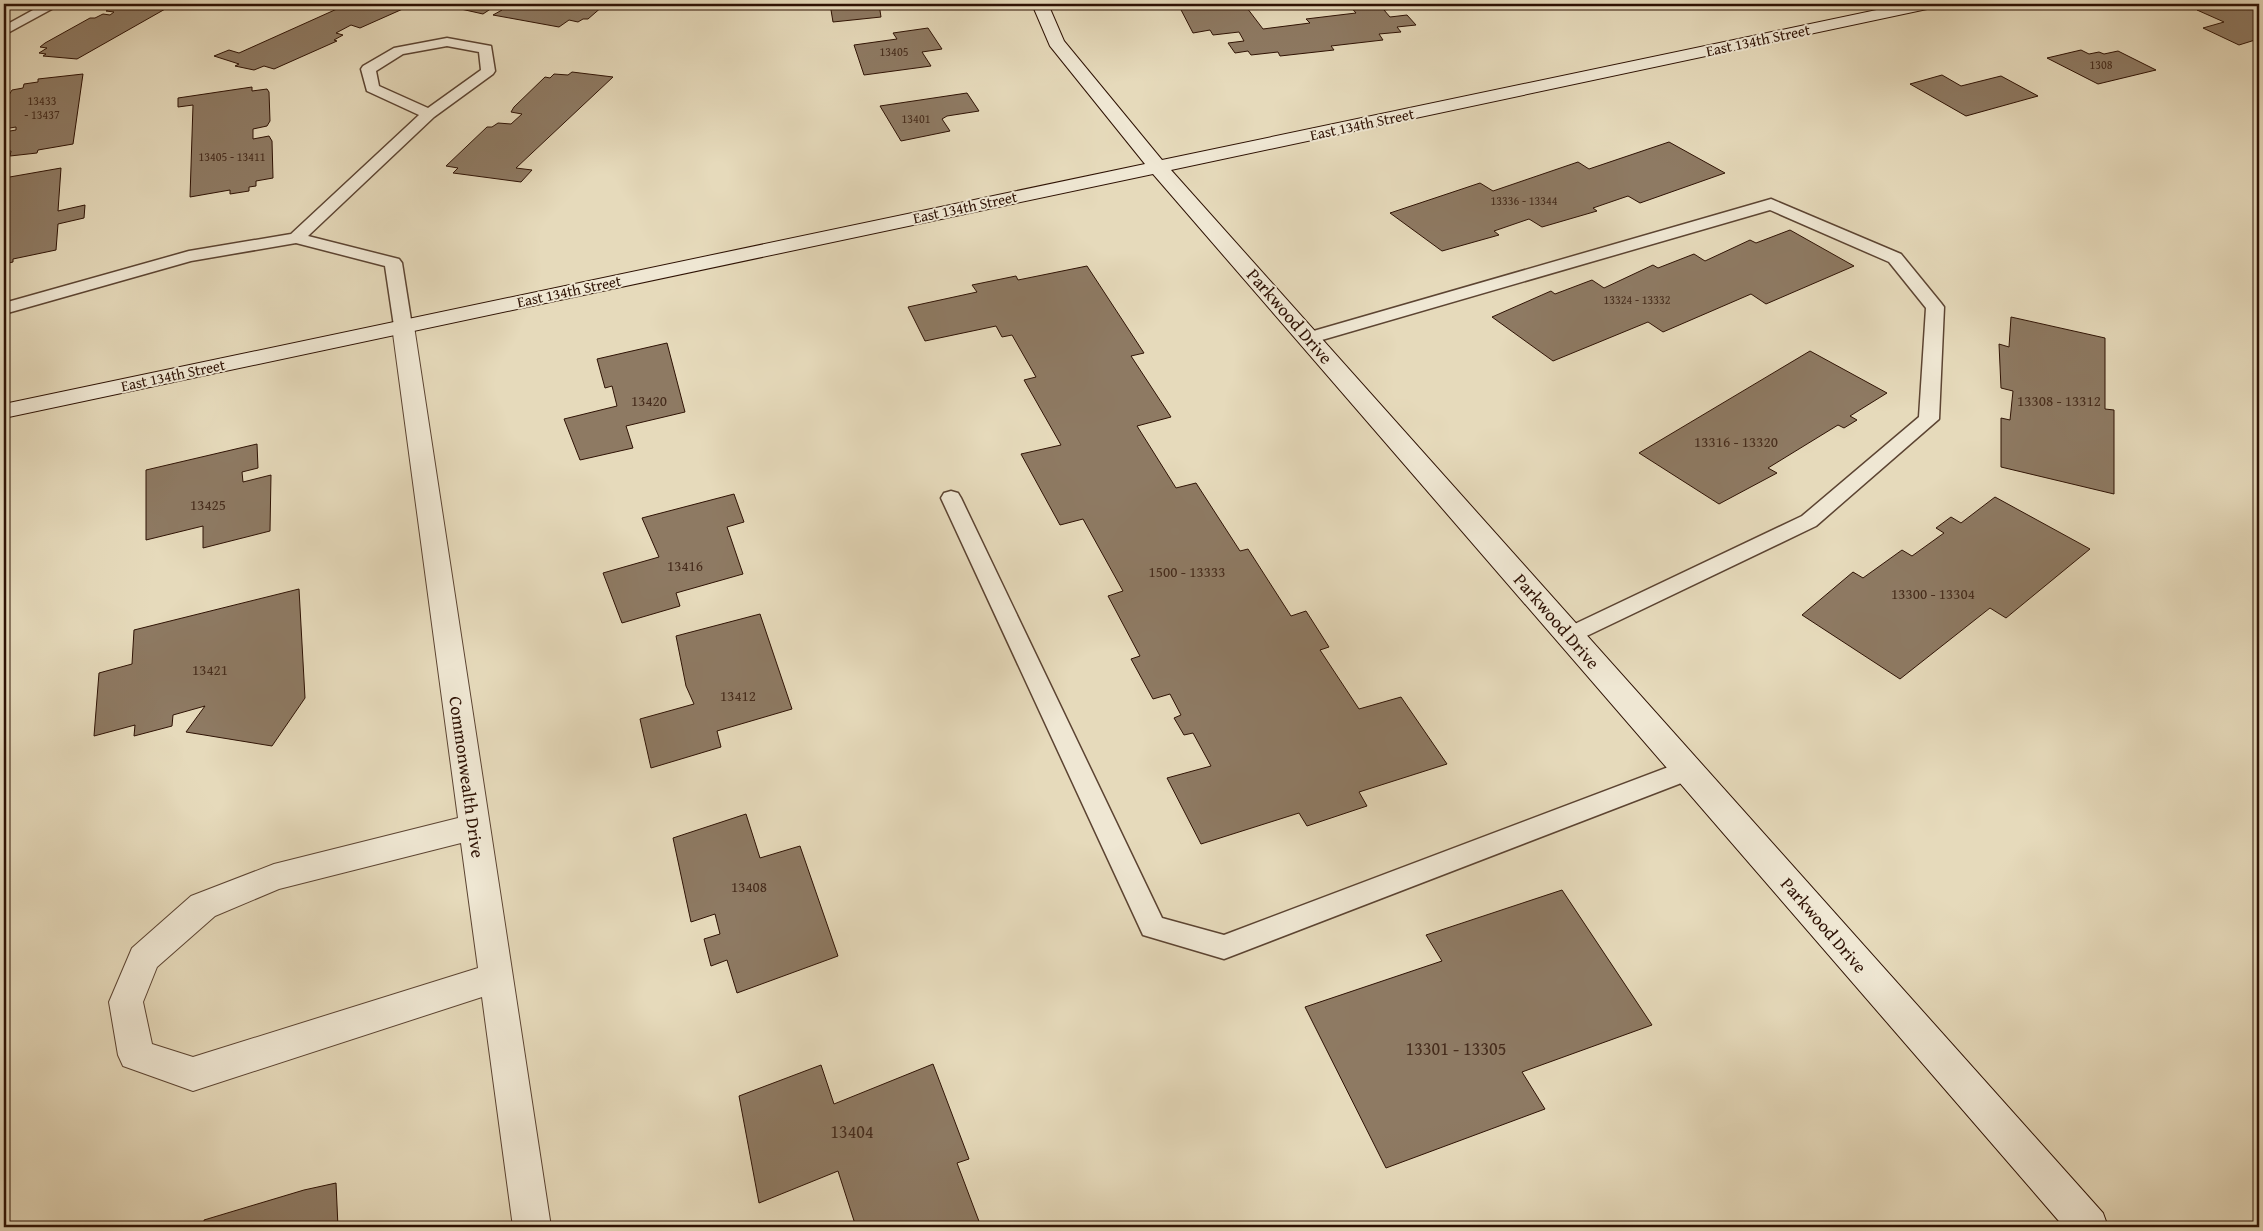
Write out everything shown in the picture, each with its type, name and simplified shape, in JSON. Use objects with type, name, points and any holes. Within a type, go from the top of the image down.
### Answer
[{"type":"street","name":"Parkwood Drive","points":[[1040,4],[1056,42],[1158,167],[2089,1227]]},
{"type":"street","name":"East 134th Street","points":[[4,411],[1927,4]]},
{"type":"street","name":"Commonwealth Drive","points":[[403,326],[532,1227]]},
{"type":"street","points":[[474,827],[274,877],[202,906],[144,958],[126,1002],[136,1055],[193,1074],[496,977]]},
{"type":"lane","points":[[4,31],[54,4]]},
{"type":"lane","points":[[296,238],[429,114],[488,71],[486,49],[447,42],[399,51],[368,69],[372,88],[429,114]]},
{"type":"lane","points":[[1310,338],[1771,204],[1895,258],[1935,307],[1929,419],[1809,521],[1570,636]]},
{"type":"lane","points":[[4,309],[189,256],[296,238],[393,263],[403,326]]},
{"type":"lane","points":[[951,498],[1152,927],[1224,947],[1688,770]]},
{"type":"building","points":[[118,4],[174,4],[77,59],[43,56],[46,54],[39,53],[47,48],[40,47],[45,43],[90,18],[103,14],[110,15],[114,12],[106,11]]},
{"type":"building","points":[[348,4],[414,4],[360,28],[351,25],[336,33],[343,35],[334,40],[337,41],[274,69],[264,66],[254,70],[235,66],[239,64],[214,56],[229,50],[239,53]]},
{"type":"building","points":[[457,4],[587,4],[603,6],[588,19],[578,22],[569,20],[559,27],[493,15],[502,10],[492,8],[483,14],[452,7]]},
{"type":"building","points":[[830,4],[879,4],[881,17],[833,22]]},
{"type":"building","points":[[1178,4],[1244,4],[1263,29],[1310,23],[1306,19],[1356,13],[1348,4],[1415,4],[1417,6],[1384,10],[1390,17],[1407,15],[1416,25],[1397,27],[1401,32],[1379,34],[1383,40],[1331,46],[1334,50],[1280,56],[1278,52],[1251,55],[1248,51],[1235,53],[1228,43],[1244,41],[1239,32],[1213,35],[1210,30],[1193,33]]},
{"type":"building","points":[[2225,4],[2242,4],[2259,11],[2259,18],[2254,19],[2259,22],[2259,42],[2255,40],[2239,45],[2203,28],[2224,22],[2197,10]]},
{"type":"building","points":[[928,28],[942,49],[922,52],[931,66],[864,75],[854,45],[897,39],[893,33]]},
{"type":"building","points":[[2081,50],[2089,54],[2099,52],[2104,54],[2118,51],[2156,70],[2098,84],[2047,58]]},
{"type":"building","points":[[572,72],[613,77],[516,168],[532,170],[521,182],[453,173],[458,168],[446,166],[487,127],[492,127],[498,123],[511,124],[522,114],[511,112],[514,107],[545,77],[550,78],[554,74],[568,75]]},
{"type":"building","points":[[83,74],[73,144],[38,150],[37,153],[10,156],[11,151],[4,152],[4,132],[16,130],[16,127],[4,129],[9,95],[12,90],[23,88],[24,84],[38,82],[38,79]]},
{"type":"building","points":[[1942,75],[1961,86],[2001,76],[2038,96],[1966,116],[1910,84]]},
{"type":"building","points":[[252,87],[252,91],[267,89],[269,92],[270,121],[267,126],[253,129],[253,139],[269,136],[272,141],[273,178],[256,181],[256,186],[249,187],[249,191],[230,194],[230,190],[190,197],[193,105],[178,107],[178,98]]},
{"type":"building","points":[[967,93],[979,111],[947,116],[942,119],[950,131],[901,141],[880,106]]},
{"type":"building","points":[[1669,142],[1725,173],[1640,203],[1628,196],[1593,208],[1597,211],[1542,227],[1529,219],[1494,231],[1499,235],[1442,251],[1390,213],[1480,183],[1493,191],[1578,162],[1589,169]]},
{"type":"building","points":[[61,168],[58,211],[85,205],[84,218],[58,224],[56,250],[13,259],[13,262],[4,264],[4,178]]},
{"type":"building","points":[[1790,230],[1854,266],[1766,304],[1751,294],[1663,332],[1648,322],[1553,361],[1492,317],[1551,291],[1555,294],[1592,280],[1604,288],[1653,265],[1658,268],[1694,254],[1705,261],[1750,240],[1756,243]]},
{"type":"building","points":[[1087,266],[1144,353],[1131,356],[1171,417],[1137,426],[1176,488],[1196,483],[1240,551],[1248,549],[1291,616],[1306,611],[1329,647],[1320,650],[1359,709],[1401,697],[1447,764],[1359,792],[1367,806],[1307,826],[1299,813],[1201,844],[1167,778],[1211,766],[1193,733],[1184,735],[1174,718],[1181,715],[1170,694],[1153,699],[1131,659],[1140,656],[1108,596],[1123,591],[1083,519],[1060,525],[1021,454],[1061,445],[1024,380],[1036,377],[1012,335],[1002,337],[996,326],[925,341],[908,307],[977,292],[972,285],[1016,276],[1018,280]]},
{"type":"building","points":[[2011,317],[2105,338],[2105,409],[2114,410],[2114,494],[2001,467],[2001,418],[2010,420],[2013,391],[2001,388],[1999,344],[2009,347]]},
{"type":"building","points":[[667,343],[685,412],[626,426],[633,448],[580,460],[564,419],[617,406],[612,386],[605,388],[597,359]]},
{"type":"building","points":[[1810,351],[1887,393],[1850,416],[1857,420],[1844,428],[1838,425],[1768,468],[1777,473],[1719,504],[1639,453]]},
{"type":"building","points":[[257,444],[258,468],[242,472],[243,482],[271,475],[270,531],[203,548],[203,526],[146,540],[146,470]]},
{"type":"building","points":[[734,494],[744,522],[727,527],[743,574],[676,593],[680,606],[622,623],[603,573],[659,557],[642,518]]},
{"type":"building","points":[[1995,497],[2090,549],[2006,618],[1990,608],[1900,679],[1802,615],[1853,572],[1863,578],[1902,550],[1912,556],[1944,533],[1936,528],[1951,517],[1961,523]]},
{"type":"building","points":[[299,589],[305,698],[272,746],[186,732],[205,706],[173,715],[172,726],[134,736],[135,725],[94,736],[99,673],[132,664],[134,630]]},
{"type":"building","points":[[760,614],[792,709],[717,731],[721,747],[651,768],[640,719],[694,704],[686,686],[676,636]]},
{"type":"building","points":[[746,814],[760,858],[800,846],[838,956],[737,993],[727,960],[711,966],[704,939],[720,934],[715,914],[691,922],[673,838]]},
{"type":"building","points":[[1562,890],[1652,1025],[1522,1072],[1545,1109],[1386,1168],[1305,1007],[1442,961],[1426,935]]},
{"type":"building","points":[[933,1064],[969,1159],[957,1163],[980,1224],[971,1227],[856,1227],[838,1171],[759,1203],[739,1096],[821,1065],[834,1104]]},
{"type":"building","points":[[336,1183],[338,1227],[204,1227],[204,1220],[304,1190]]}]
